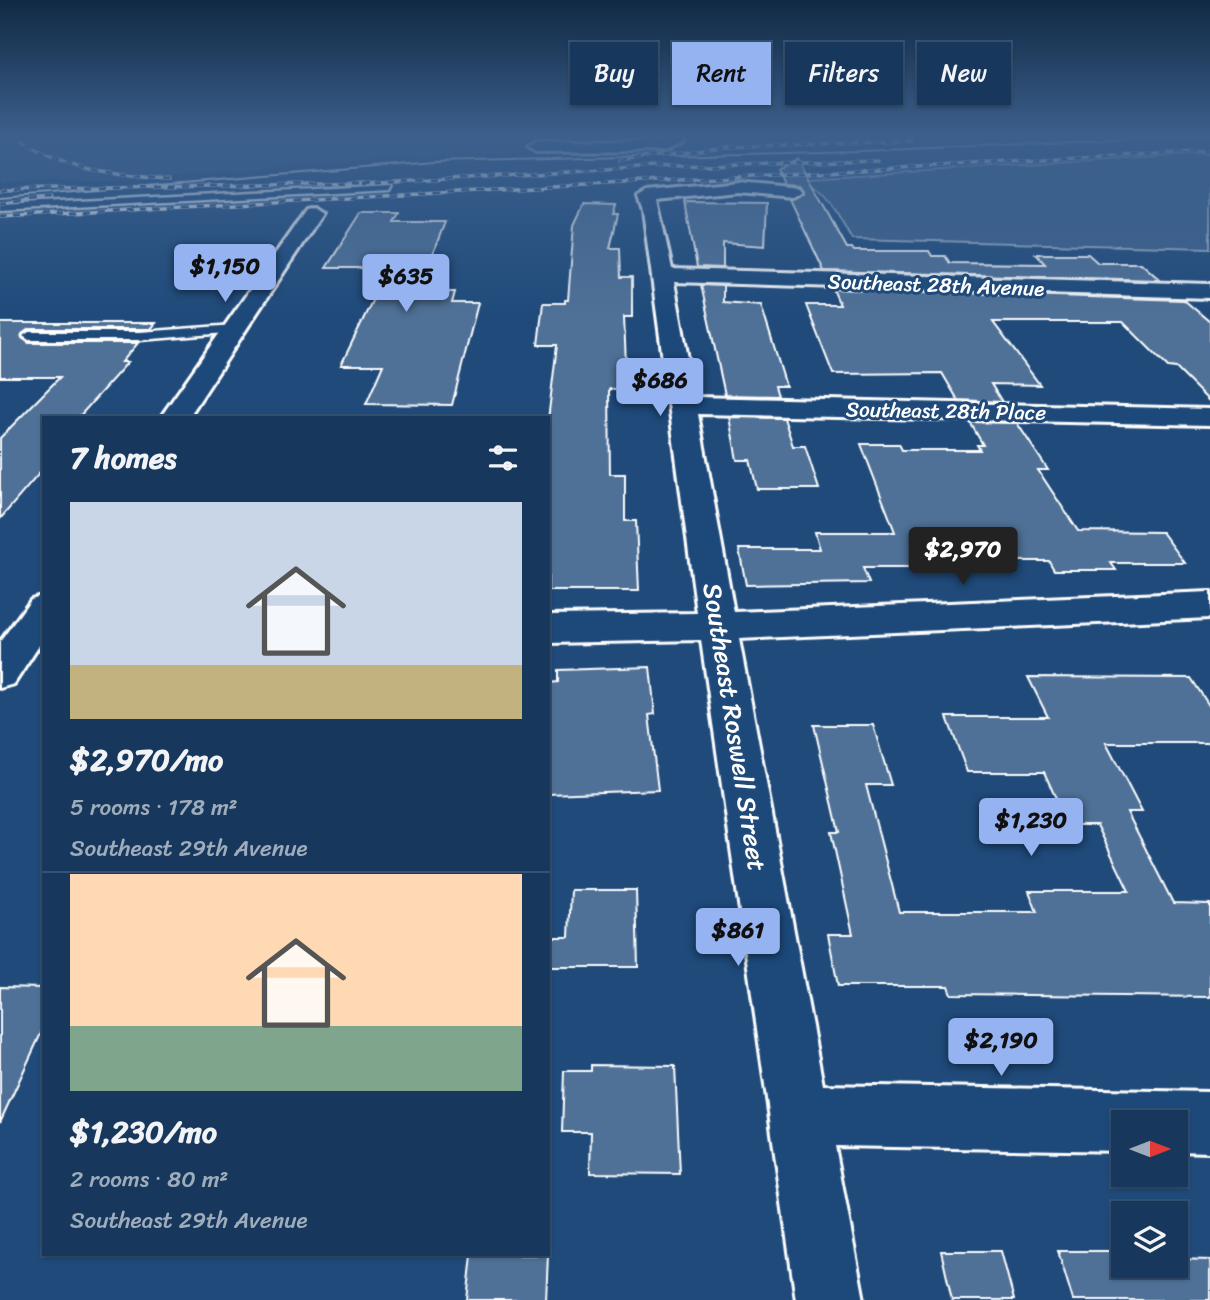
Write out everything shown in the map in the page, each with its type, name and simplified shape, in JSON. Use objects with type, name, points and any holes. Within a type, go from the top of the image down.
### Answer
[{"type":"street","name":"Southeast Roswell Street","points":[[650,196],[647,196],[652,210],[830,1300]]},
{"type":"street","points":[[174,416],[313,214]]},
{"type":"street","name":"Southeast 28th Avenue","points":[[662,275],[1210,291]]},
{"type":"street","name":"Southeast 28th Place","points":[[682,405],[1210,417]]},
{"type":"street","points":[[550,629],[718,626],[1210,605]]},
{"type":"street","points":[[0,673],[42,611]]},
{"type":"street","points":[[800,1115],[1210,1122]]},
{"type":"lane","points":[[0,208],[228,196]]},
{"type":"lane","points":[[29,337],[140,336],[234,329]]},
{"type":"shaded area","points":[[824,196],[1210,196],[1210,248],[852,239]]},
{"type":"building","points":[[799,196],[818,196],[847,248],[854,251],[929,251],[932,256],[945,256],[950,263],[1045,264],[1036,254],[1088,254],[1098,263],[1141,263],[1160,280],[824,271],[790,199]]},
{"type":"building","points":[[685,202],[767,203],[765,246],[723,243],[723,268],[697,267]]},
{"type":"building","points":[[584,204],[616,205],[613,214],[618,214],[610,248],[620,248],[621,277],[632,277],[632,317],[624,317],[627,389],[609,389],[610,474],[625,474],[625,521],[636,521],[639,591],[550,591],[548,416],[557,345],[538,345],[543,303],[565,303],[565,300],[568,300],[574,225]]},
{"type":"building","points":[[361,213],[399,213],[394,222],[445,222],[418,292],[455,292],[452,303],[478,303],[452,405],[366,404],[383,365],[341,365],[388,268],[326,268]]},
{"type":"building","points":[[701,285],[723,286],[723,302],[761,305],[786,386],[775,386],[778,396],[725,395]]},
{"type":"building","points":[[833,289],[1184,300],[1210,322],[1210,402],[1176,368],[1168,367],[1123,322],[993,322],[1040,385],[991,384],[1002,402],[958,400],[942,373],[833,374],[806,305],[840,305]]},
{"type":"building","points":[[0,323],[156,323],[151,329],[29,329],[22,334],[22,338],[29,343],[138,343],[122,362],[128,362],[80,416],[42,416],[42,470],[0,519],[0,438],[60,377],[0,377]]},
{"type":"building","points":[[729,417],[784,418],[793,446],[805,446],[819,489],[757,489],[750,460],[737,460]]},
{"type":"building","points":[[970,422],[1017,423],[1048,470],[1038,470],[1078,531],[1162,532],[1185,563],[1111,563],[1116,570],[1054,570],[1049,561],[945,561],[948,568],[863,568],[869,583],[746,585],[739,549],[820,549],[815,532],[895,532],[861,444],[899,444],[902,450],[980,450],[977,445],[983,445]]},
{"type":"building","points":[[650,667],[655,714],[649,715],[658,790],[550,794],[550,683],[558,682],[558,670]]},
{"type":"building","points":[[1028,677],[1191,678],[1210,707],[1210,743],[1106,743],[1142,812],[1127,812],[1173,903],[1210,904],[1210,997],[951,994],[948,986],[838,986],[828,934],[853,934],[831,832],[839,832],[814,725],[873,725],[891,785],[866,785],[899,912],[1037,912],[1029,891],[1129,891],[1097,825],[1068,825],[1044,772],[967,772],[947,717],[1048,717]]},
{"type":"building","points":[[571,890],[636,890],[638,967],[550,967],[550,937],[569,937]]},
{"type":"building","points":[[0,987],[42,988],[42,1031],[0,1122]]},
{"type":"building","points":[[591,1065],[675,1066],[680,1174],[590,1173],[591,1132],[562,1132],[564,1071],[591,1071]]},
{"type":"building","points":[[941,1251],[1001,1251],[1014,1300],[952,1300]]},
{"type":"building","points":[[1058,1251],[1111,1251],[1111,1278],[1188,1278],[1188,1259],[1210,1260],[1210,1300],[1073,1300]]},
{"type":"building","points":[[472,1256],[548,1256],[546,1300],[467,1300]]},
{"type":"tram line","points":[[0,198],[28,196]]},
{"type":"railway","points":[[0,217],[391,196]]},
{"type":"railway","points":[[0,203],[49,199]]}]
